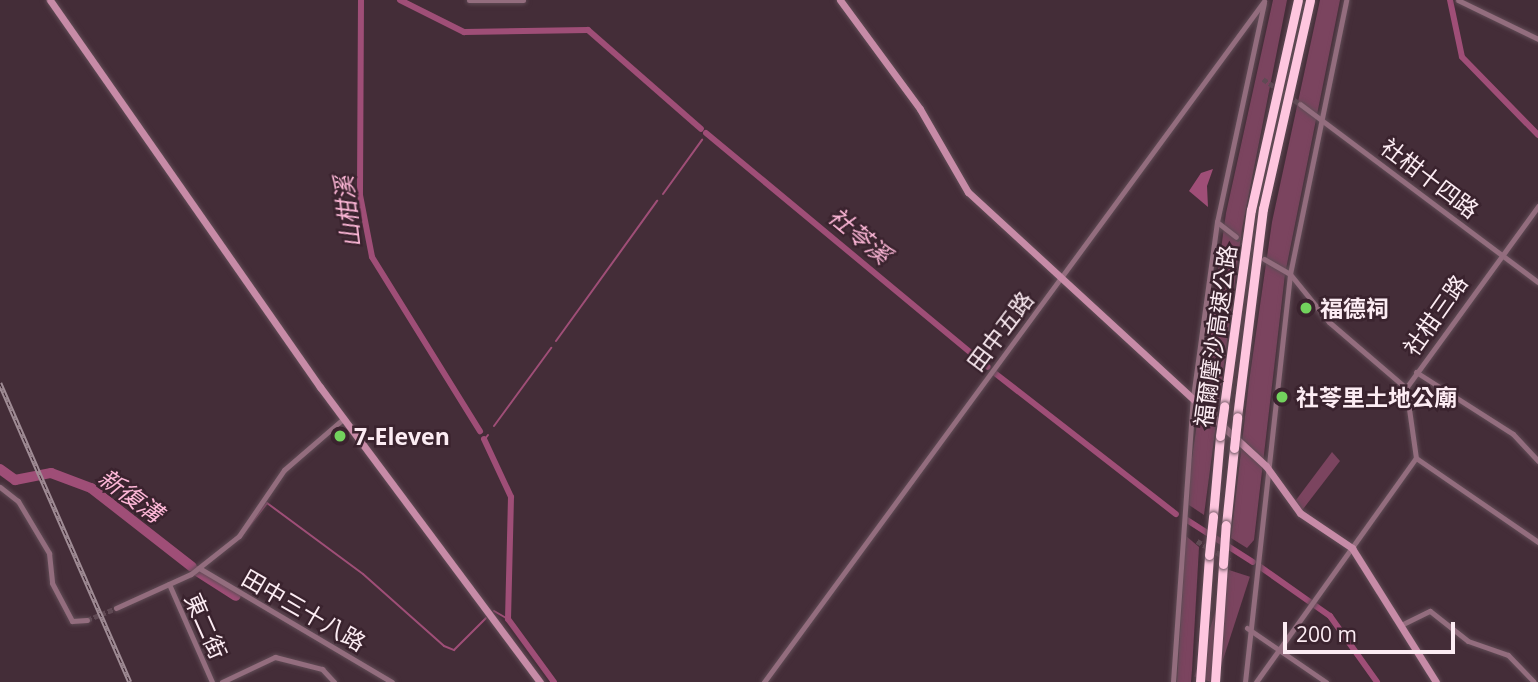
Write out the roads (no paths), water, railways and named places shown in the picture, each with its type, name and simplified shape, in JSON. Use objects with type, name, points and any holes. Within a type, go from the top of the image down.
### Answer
[{"type":"highway","name":"福爾摩沙高速公路","points":[[1200,682],[1220,436],[1251,210],[1298,0]]},
{"type":"highway","name":"福爾摩沙高速公路","points":[[1215,681],[1226,525],[1263,209],[1310,0]]},
{"type":"street","points":[[50,0],[344,418],[540,682]]},
{"type":"street","points":[[469,0],[523,0]]},
{"type":"street","points":[[840,0],[920,109],[968,192],[1060,280],[1193,397],[1266,466],[1300,513],[1352,548],[1403,624],[1436,682]]},
{"type":"street","points":[[1173,682],[1193,397],[1217,222],[1264,0]]},
{"type":"street","name":"田中五路","points":[[764,682],[1264,0]]},
{"type":"street","points":[[1245,682],[1247,628],[1290,274],[1319,117],[1346,0]]},
{"type":"street","points":[[1458,0],[1538,39]]},
{"type":"street","name":"社柑十四路","points":[[1300,104],[1538,282]]},
{"type":"street","name":"社柑三路","points":[[1416,458],[1406,388],[1500,253],[1538,206]]},
{"type":"street","points":[[1217,222],[1236,237]]},
{"type":"street","points":[[1264,259],[1290,274],[1329,322],[1406,388]]},
{"type":"street","points":[[1416,372],[1513,434],[1538,461]]},
{"type":"street","points":[[116,608],[198,568],[239,536],[284,470],[344,418]]},
{"type":"street","points":[[1256,682],[1416,458],[1538,541]]},
{"type":"street","points":[[0,487],[18,501],[49,553],[52,583],[72,621],[87,620]]},
{"type":"street","name":"田中三十八路","points":[[198,568],[392,682]]},
{"type":"street","name":"東二街","points":[[169,584],[212,682]]},
{"type":"street","points":[[1403,624],[1430,611],[1468,641],[1508,655],[1534,682]]},
{"type":"street","points":[[1247,628],[1279,647],[1326,682]]},
{"type":"street","points":[[222,682],[275,657],[322,669],[334,682]]},
{"type":"waterway","name":"山柑溪","points":[[361,0],[360,195],[372,257],[480,431]]},
{"type":"waterway","name":"社苓溪","points":[[400,0],[464,32],[588,30],[701,129]]},
{"type":"waterway","points":[[1450,0],[1462,57],[1538,135]]},
{"type":"waterway","name":"社苓溪","points":[[706,133],[988,367]]},
{"type":"waterway","points":[[663,194],[702,140]]},
{"type":"waterway","points":[[556,341],[657,201]]},
{"type":"waterway","points":[[494,426],[551,348]]},
{"type":"waterway","name":"社苓溪","points":[[996,374],[1176,514]]},
{"type":"waterway","name":"山柑溪","points":[[485,439],[488,435]]},
{"type":"waterway","name":"山柑溪","points":[[484,439],[511,497],[508,619],[554,682]]},
{"type":"waterway","name":"新復溝","points":[[0,469],[15,480],[51,473],[91,488],[192,567]]},
{"type":"waterway","points":[[240,538],[267,503],[363,574],[444,646],[454,650],[486,618]]},
{"type":"waterway","name":"社苓溪","points":[[1187,520],[1253,562]]},
{"type":"waterway","name":"社苓溪","points":[[1259,566],[1330,616],[1377,682]]},
{"type":"waterway","name":"新復溝","points":[[197,571],[236,596]]},
{"type":"waterway","points":[[494,611],[508,619]]},
{"type":"tunnel","points":[[1263,79],[1300,104]]},
{"type":"tunnel","points":[[1236,237],[1264,259]]},
{"type":"tunnel","points":[[1197,541],[1230,560]]},
{"type":"tunnel","points":[[87,620],[116,608]]},
{"type":"railway","points":[[0,383],[130,682]]},
{"type":"place","name":"福德祠","points":[[1306,308]]},
{"type":"place","name":"社苓里土地公廟","points":[[1282,397]]},
{"type":"place","name":"7-Eleven","points":[[340,436]]}]
